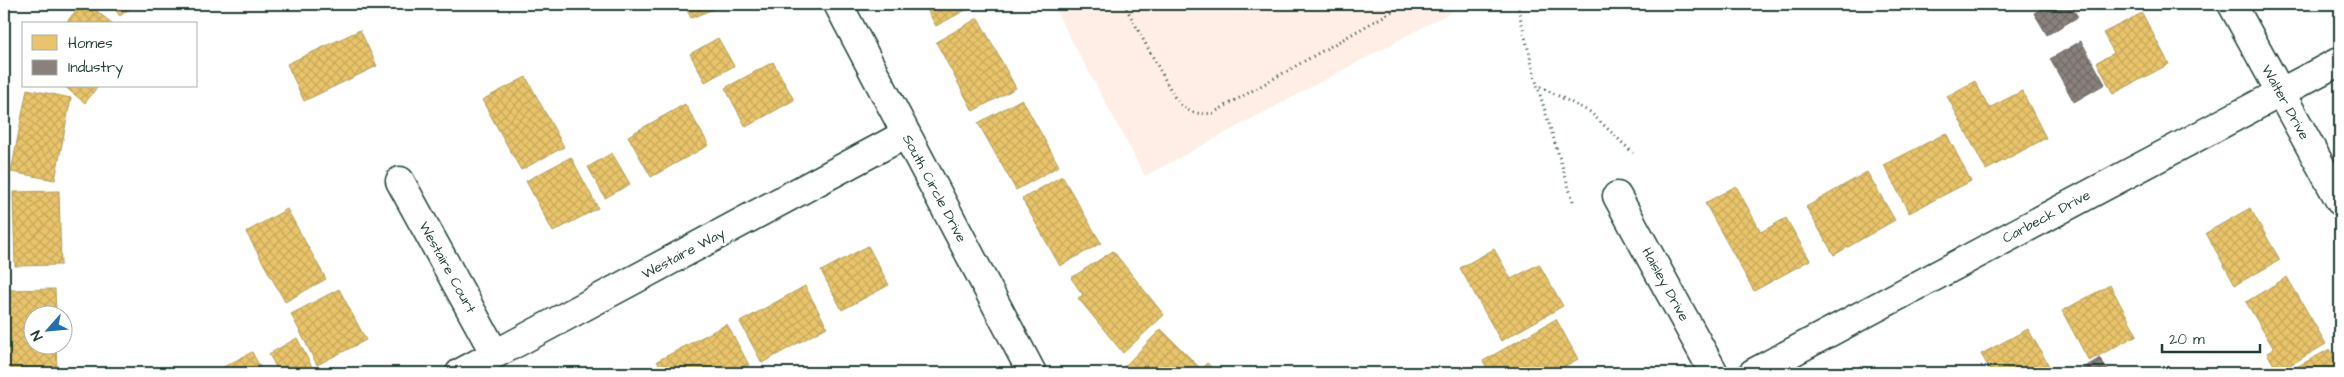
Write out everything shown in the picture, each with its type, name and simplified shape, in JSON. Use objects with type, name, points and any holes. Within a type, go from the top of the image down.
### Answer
[{"type":"street","name":"South Circle Drive","points":[[838,4],[1032,373]]},
{"type":"street","name":"Walter Drive","points":[[2232,4],[2340,200]]},
{"type":"street","name":"Carbeck Drive","points":[[1753,373],[2280,91],[2340,61]]},
{"type":"street","name":"Westaire Way","points":[[460,373],[906,134]]},
{"type":"street","name":"Westaire Court","points":[[400,180],[495,354]]},
{"type":"street","name":"Haisley Drive","points":[[1617,196],[1714,373]]},
{"type":"path","points":[[1124,4],[1175,98],[1185,110],[1199,115],[1213,113],[1405,4]]},
{"type":"path","points":[[1517,4],[1537,85],[1573,201]]},
{"type":"path","points":[[1537,85],[1590,112],[1633,153]]},
{"type":"shaded area","points":[[1052,4],[1466,4],[1145,176]]},
{"type":"building: Homes","points":[[81,4],[88,4],[110,22],[67,22]]},
{"type":"building: Homes","points":[[111,4],[136,4],[120,16]]},
{"type":"building: Homes","points":[[684,4],[720,4],[721,6],[691,18]]},
{"type":"building: Homes","points":[[924,4],[972,4],[973,6],[936,26]]},
{"type":"building: Homes","points":[[2142,13],[2169,64],[2113,94],[2097,62],[2114,53],[2103,33]]},
{"type":"building: Homes","points":[[978,18],[1016,88],[973,111],[936,42]]},
{"type":"building: Homes","points":[[360,30],[377,66],[304,101],[287,64]]},
{"type":"building: Homes","points":[[718,38],[734,66],[705,82],[690,54]]},
{"type":"building: Homes","points":[[773,62],[794,100],[746,127],[725,88]]},
{"type":"building: Homes","points":[[526,77],[564,147],[521,170],[482,100]]},
{"type":"building: Homes","points":[[1975,81],[1989,108],[2022,91],[2046,138],[1986,170],[1947,96]]},
{"type":"building: Homes","points":[[66,88],[96,88],[85,103]]},
{"type":"building: Homes","points":[[27,89],[71,98],[55,180],[11,172]]},
{"type":"building: Homes","points":[[1022,99],[1059,166],[1016,190],[978,123]]},
{"type":"building: Homes","points":[[685,104],[709,145],[651,177],[628,136]]},
{"type":"building: Homes","points":[[1946,133],[1971,181],[1909,213],[1884,165]]},
{"type":"building: Homes","points":[[612,153],[630,184],[605,198],[588,167]]},
{"type":"building: Homes","points":[[571,157],[598,208],[553,232],[526,181]]},
{"type":"building: Homes","points":[[1867,172],[1895,220],[1834,255],[1806,207]]},
{"type":"building: Homes","points":[[1062,176],[1101,243],[1060,266],[1022,199]]},
{"type":"building: Homes","points":[[1736,186],[1761,232],[1786,218],[1810,260],[1754,291],[1705,203]]},
{"type":"building: Homes","points":[[59,191],[61,265],[15,266],[13,192]]},
{"type":"building: Homes","points":[[2250,208],[2280,260],[2235,285],[2206,233]]},
{"type":"building: Homes","points":[[287,209],[326,279],[285,302],[246,232]]},
{"type":"building: Homes","points":[[868,246],[889,285],[842,310],[821,271]]},
{"type":"building: Homes","points":[[1494,249],[1511,279],[1539,264],[1563,306],[1501,341],[1460,268]]},
{"type":"building: Homes","points":[[1113,251],[1164,315],[1123,353],[1078,298],[1083,295],[1071,278]]},
{"type":"building: Homes","points":[[2287,277],[2326,344],[2278,372],[2267,353],[2274,349],[2246,302]]},
{"type":"building: Homes","points":[[2110,285],[2137,335],[2089,361],[2062,311]]},
{"type":"building: Homes","points":[[805,286],[827,327],[762,363],[740,322]]},
{"type":"building: Homes","points":[[55,289],[56,304],[22,304],[22,354],[56,354],[57,370],[8,371],[7,290]]},
{"type":"building: Homes","points":[[339,289],[366,340],[317,365],[291,314]]},
{"type":"building: Homes","points":[[1556,319],[1578,359],[1553,373],[1490,373],[1483,361]]},
{"type":"building: Homes","points":[[727,324],[749,365],[734,373],[664,373],[657,361]]},
{"type":"building: Homes","points":[[1161,329],[1201,369],[1207,363],[1218,373],[1130,373],[1124,367]]},
{"type":"building: Homes","points":[[2028,329],[2053,373],[1992,373],[1981,354]]},
{"type":"building: Homes","points":[[297,338],[314,371],[310,373],[279,373],[269,354]]},
{"type":"building: Homes","points":[[2330,349],[2340,368],[2340,373],[2285,373]]},
{"type":"building: Homes","points":[[252,352],[263,373],[212,373]]},
{"type":"building: Industry","points":[[2050,4],[2070,4],[2078,17],[2047,35],[2034,13]]},
{"type":"building: Industry","points":[[2081,41],[2105,84],[2074,102],[2050,59]]},
{"type":"building: Industry","points":[[2100,358],[2110,373],[2075,373]]}]
